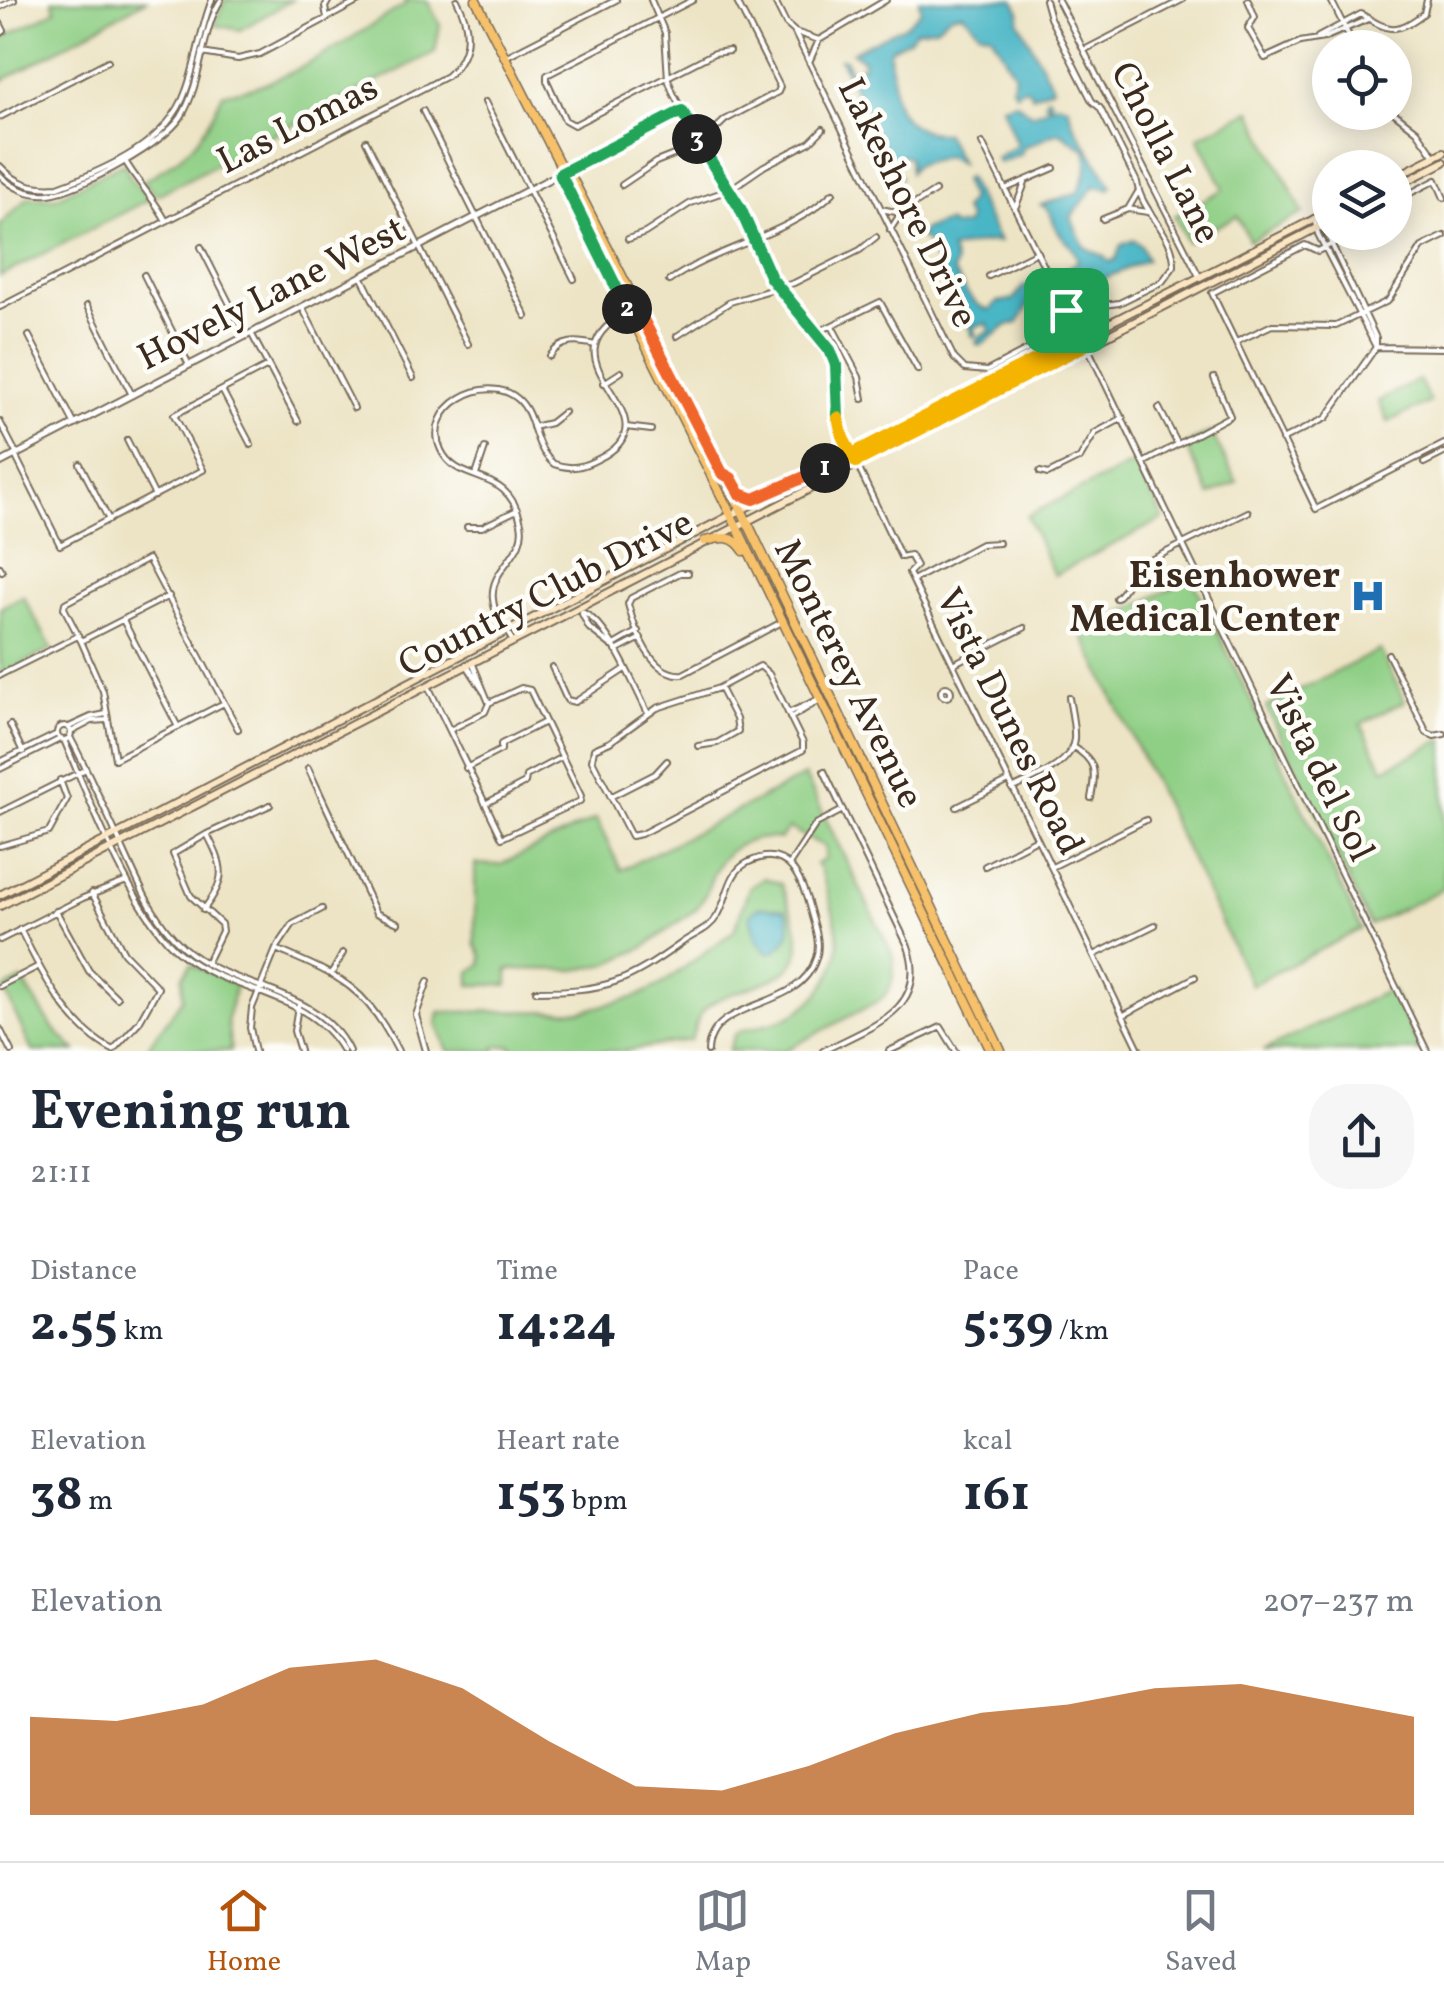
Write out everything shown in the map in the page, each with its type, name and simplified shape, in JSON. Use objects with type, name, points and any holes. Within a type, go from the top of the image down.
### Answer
[{"type":"main road","name":"Monterey Avenue","points":[[476,0],[632,310],[991,1051]]},
{"type":"main road","points":[[1412,178],[1441,163],[1444,152]]},
{"type":"main road","points":[[1412,172],[1441,163]]},
{"type":"main road","name":"Country Club Drive","points":[[0,906],[469,663],[509,636],[580,610],[1081,336],[1312,224]]},
{"type":"main road","name":"Country Club Drive","points":[[0,895],[509,636],[731,515],[1086,345],[1312,224]]},
{"type":"main road","points":[[1182,296],[1199,284],[1199,276]]},
{"type":"main road","name":"Monterey Avenue","points":[[632,310],[742,510],[1001,1051]]},
{"type":"main road","points":[[722,473],[729,476],[745,498],[754,499],[786,488]]},
{"type":"main road","points":[[705,542],[733,538],[759,572]]},
{"type":"main road","points":[[820,700],[828,703],[846,730]]},
{"type":"main road","points":[[947,961],[961,984],[972,990]]},
{"type":"street","points":[[0,7],[14,0]]},
{"type":"street","points":[[200,53],[212,0]]},
{"type":"street","points":[[0,175],[30,186],[58,187],[124,158],[160,134],[177,114],[221,0]]},
{"type":"street","points":[[327,18],[325,7],[329,0]]},
{"type":"street","points":[[200,53],[248,58],[359,0]]},
{"type":"street","name":"Las Lomas","points":[[0,307],[448,76],[456,68],[468,36],[469,26],[457,0]]},
{"type":"street","points":[[504,57],[614,0]]},
{"type":"street","name":"Vista Dunes Road","points":[[650,0],[668,47],[668,76],[682,111],[730,190],[778,288],[830,350],[836,365],[839,427],[901,557],[910,555],[914,560],[916,566],[909,573],[912,580],[1140,1051]]},
{"type":"street","points":[[693,0],[548,75],[547,81],[568,124],[714,53],[730,51]]},
{"type":"street","points":[[622,185],[656,162],[700,145],[725,120],[778,92],[780,87],[736,0]]},
{"type":"street","name":"Lakeshore Drive","points":[[774,0],[794,31],[870,181],[954,358],[965,369],[987,371],[1033,347],[1066,310]]},
{"type":"street","points":[[810,62],[819,40],[886,0]]},
{"type":"street","points":[[1045,0],[1076,68],[1137,182],[1136,202],[1104,219]]},
{"type":"street","name":"Cholla Lane","points":[[1058,0],[1199,276]]},
{"type":"street","points":[[1084,50],[1182,0]]},
{"type":"street","points":[[1248,0],[1255,17],[1248,28],[1265,58],[1317,38],[1361,14],[1387,30],[1402,27],[1424,13],[1427,0]]},
{"type":"street","points":[[1331,0],[1346,30]]},
{"type":"street","points":[[0,23],[4,30],[0,34]]},
{"type":"street","points":[[794,31],[819,40]]},
{"type":"street","points":[[0,117],[108,62]]},
{"type":"street","points":[[485,102],[574,279]]},
{"type":"street","points":[[423,111],[526,316]]},
{"type":"street","points":[[564,172],[682,111]]},
{"type":"street","points":[[1412,127],[1441,163]]},
{"type":"street","points":[[628,239],[646,233],[691,204],[730,190],[764,166],[810,142],[823,129]]},
{"type":"street","points":[[366,141],[468,344]]},
{"type":"street","points":[[982,143],[1066,310],[1066,318],[1074,333],[1081,336],[1074,313],[1066,310]]},
{"type":"street","points":[[124,158],[166,220]]},
{"type":"street","points":[[0,166],[7,178]]},
{"type":"street","points":[[1005,189],[1054,168]]},
{"type":"street","name":"Hovely Lane West","points":[[0,463],[564,172]]},
{"type":"street","points":[[0,186],[7,178]]},
{"type":"street","points":[[1412,192],[1436,180],[1444,198]]},
{"type":"street","points":[[1016,210],[1018,194],[1026,182]]},
{"type":"street","points":[[890,230],[900,213],[936,191]]},
{"type":"street","points":[[1066,310],[1119,303],[1168,277],[1174,255],[1138,192]]},
{"type":"street","points":[[669,281],[714,254],[753,240],[818,207],[833,193]]},
{"type":"street","points":[[880,209],[900,213]]},
{"type":"street","points":[[1128,209],[1148,212]]},
{"type":"street","points":[[677,336],[730,302],[794,284],[860,250],[876,236]]},
{"type":"street","points":[[1234,343],[1272,324],[1336,326],[1388,301],[1422,247],[1444,236]]},
{"type":"street","points":[[201,246],[298,421]]},
{"type":"street","points":[[1312,249],[1305,246],[1212,294],[1316,509],[1444,444]]},
{"type":"street","points":[[1282,440],[1326,418],[1376,347],[1376,338],[1330,250]]},
{"type":"street","points":[[989,276],[1037,252]]},
{"type":"street","points":[[144,275],[190,365]]},
{"type":"street","points":[[361,276],[413,378]]},
{"type":"street","points":[[816,333],[880,302],[918,370]]},
{"type":"street","points":[[87,306],[132,395]]},
{"type":"street","points":[[302,307],[354,408]]},
{"type":"street","points":[[509,636],[496,611],[492,590],[522,538],[517,510],[503,488],[454,466],[440,450],[441,422],[446,410],[462,397],[493,388],[518,398],[525,407],[536,444],[548,459],[571,468],[581,467],[611,452],[625,427],[622,406],[595,364],[595,346],[601,329],[632,310]]},
{"type":"street","points":[[832,325],[859,377],[863,399]]},
{"type":"street","points":[[29,336],[74,425]]},
{"type":"street","name":"Vista del Sol","points":[[1081,336],[1426,1051]]},
{"type":"street","points":[[550,356],[554,349],[572,341],[595,346]]},
{"type":"street","points":[[1376,347],[1444,348]]},
{"type":"street","points":[[0,422],[60,545],[203,470],[174,414],[268,366]]},
{"type":"street","points":[[604,383],[620,372]]},
{"type":"street","points":[[1145,462],[1230,416],[1214,378]]},
{"type":"street","points":[[222,390],[251,446]]},
{"type":"street","points":[[1159,408],[1177,443]]},
{"type":"street","points":[[532,427],[550,422],[564,412]]},
{"type":"street","points":[[1040,472],[1048,474],[1080,458],[1095,433],[1122,418]]},
{"type":"street","points":[[430,419],[441,422]]},
{"type":"street","points":[[625,427],[651,430]]},
{"type":"street","points":[[127,440],[155,496]]},
{"type":"street","points":[[476,475],[485,448]]},
{"type":"street","points":[[1424,463],[1444,453]]},
{"type":"street","points":[[80,464],[109,520]]},
{"type":"street","points":[[467,527],[482,527],[517,510]]},
{"type":"street","points":[[1116,598],[1127,590],[1140,565],[1248,512]]},
{"type":"street","points":[[912,580],[981,544],[999,543]]},
{"type":"street","points":[[224,704],[115,759],[103,692],[65,603],[148,559],[238,728]]},
{"type":"street","points":[[688,573],[680,573],[631,598],[629,609],[656,666],[676,675],[783,622]]},
{"type":"street","points":[[0,675],[170,596]]},
{"type":"street","points":[[574,598],[589,628],[614,649],[648,713]]},
{"type":"street","points":[[123,620],[178,727]]},
{"type":"street","points":[[952,664],[1024,628]]},
{"type":"street","points":[[614,649],[640,634]]},
{"type":"street","points":[[1388,654],[1427,733],[1443,732]]},
{"type":"street","points":[[469,663],[490,703]]},
{"type":"street","points":[[760,666],[768,674],[803,746],[631,836],[591,753],[648,713],[719,688],[760,666]]},
{"type":"street","points":[[552,667],[567,700],[574,702],[624,669]]},
{"type":"street","points":[[426,684],[502,838],[580,802],[581,796],[526,688],[490,703],[485,712],[450,730]]},
{"type":"street","points":[[951,690],[962,685]]},
{"type":"street","points":[[698,746],[738,731],[736,719],[719,688]]},
{"type":"street","points":[[1012,788],[1060,763],[1072,746],[1069,698]]},
{"type":"street","points":[[789,715],[820,700]]},
{"type":"street","points":[[0,766],[106,717]]},
{"type":"street","points":[[466,768],[502,750],[501,744],[545,722]]},
{"type":"street","points":[[10,725],[24,753]]},
{"type":"street","points":[[65,735],[93,814],[112,837]]},
{"type":"street","points":[[65,735],[132,878],[164,928],[206,966],[326,1018],[346,1051]]},
{"type":"street","points":[[1072,746],[1087,755],[1092,765],[1092,798]]},
{"type":"street","points":[[485,804],[525,783],[526,776],[562,758]]},
{"type":"street","points":[[612,796],[654,774],[667,761]]},
{"type":"street","points":[[308,768],[376,913],[398,923]]},
{"type":"street","points":[[0,812],[84,770]]},
{"type":"street","points":[[824,771],[908,946],[913,975],[908,995],[892,1016],[824,1051]]},
{"type":"street","points":[[0,846],[48,832],[67,799],[60,780]]},
{"type":"street","points":[[957,807],[1008,781]]},
{"type":"street","points":[[206,966],[222,931],[221,924],[191,896],[172,854],[270,805]]},
{"type":"street","points":[[789,864],[816,824],[842,810]]},
{"type":"street","points":[[1051,868],[1146,820]]},
{"type":"street","points":[[202,910],[222,876],[221,863],[207,834]]},
{"type":"street","points":[[985,866],[1037,839]]},
{"type":"street","points":[[536,991],[594,989],[632,977],[710,926],[722,908],[733,876],[747,863],[772,858],[789,864],[806,892],[818,946],[816,960],[810,972],[784,996],[733,1014],[716,1027],[708,1051]]},
{"type":"street","points":[[0,940],[132,878]]},
{"type":"street","points":[[20,930],[60,1001],[100,1044],[114,1050],[138,1022],[158,988],[124,953],[92,894]]},
{"type":"street","points":[[255,1051],[250,1028],[252,1008],[276,949],[293,924],[322,909]]},
{"type":"street","points":[[56,911],[89,972],[118,998]]},
{"type":"street","points":[[1094,956],[1155,925]]},
{"type":"street","points":[[276,949],[332,973],[360,992],[378,1013],[398,1051]]},
{"type":"street","points":[[332,973],[343,952]]},
{"type":"street","points":[[0,986],[39,966]]},
{"type":"street","points":[[1123,1015],[1195,978]]},
{"type":"street","points":[[426,1051],[416,1015],[428,981]]},
{"type":"street","points":[[299,1005],[294,1031],[300,1051]]},
{"type":"street","points":[[889,1051],[941,1027],[956,1051]]},
{"type":"street","points":[[0,1029],[12,1051]]},
{"type":"green space","points":[[52,0],[146,0],[0,82],[0,39],[56,10]]},
{"type":"green space","points":[[225,0],[292,0],[240,30],[215,25]]},
{"type":"green space","points":[[404,0],[427,0],[440,25],[435,52],[157,195],[143,181],[192,145],[209,123],[223,93],[247,89],[294,71],[406,4]]},
{"type":"green space","points":[[1251,110],[1303,213],[1250,241],[1237,216],[1187,242],[1174,216],[1224,189],[1198,137]]},
{"type":"green space","points":[[123,163],[150,199],[0,276],[0,225],[28,197],[55,198]]},
{"type":"green space","points":[[1419,380],[1430,402],[1388,422],[1378,401]]},
{"type":"green space","points":[[1211,432],[1237,482],[1210,495],[1185,445]]},
{"type":"green space","points":[[1136,462],[1163,519],[1054,575],[1027,516]]},
{"type":"green space","points":[[1192,578],[1361,929],[1251,985],[1082,633]]},
{"type":"green space","points":[[23,596],[52,649],[0,675],[0,608]]},
{"type":"green space","points":[[1380,650],[1405,701],[1361,724],[1384,769],[1444,739],[1444,888],[1370,925],[1266,707]]},
{"type":"green space","points":[[805,776],[892,954],[893,979],[880,1000],[784,1051],[729,1051],[740,1031],[786,1018],[813,1000],[834,967],[838,942],[834,914],[816,864],[825,859],[825,847],[789,828],[780,839],[753,840],[737,846],[718,865],[697,908],[645,947],[608,964],[576,970],[508,969],[508,985],[470,985],[470,972],[481,965],[482,956],[475,944],[475,864],[500,865],[596,819],[621,870]]},
{"type":"green space","points":[[764,878],[781,884],[797,929],[796,958],[776,977],[708,1006],[699,1017],[691,1040],[624,1051],[513,1051],[512,1046],[496,1046],[496,1051],[448,1051],[437,1024],[439,1012],[582,1011],[636,997],[662,984],[734,931],[749,888]]},
{"type":"green space","points":[[191,964],[236,984],[227,1020],[231,1051],[145,1051],[183,998],[182,977]]},
{"type":"green space","points":[[22,980],[53,1028],[76,1051],[32,1051],[4,989]]},
{"type":"green space","points":[[1391,989],[1420,1051],[1263,1051],[1279,1043]]},
{"type":"water","points":[[919,0],[1014,0],[1020,12],[1019,21],[1053,87],[1032,96],[1028,89],[1016,93],[1012,87],[1015,74],[991,34],[979,31],[963,13],[951,15],[936,27],[916,30],[909,39],[890,49],[896,104],[914,126],[945,133],[960,163],[946,156],[915,165],[910,172],[909,158],[903,155],[893,163],[901,178],[897,179],[840,59],[845,59],[850,72],[863,66],[863,60],[852,52],[906,25],[921,11]]},
{"type":"water","points":[[1047,97],[1051,106],[1058,103],[1068,107],[1074,126],[1112,186],[1095,186],[1071,217],[1084,247],[1109,262],[1116,259],[1121,245],[1134,240],[1147,260],[1101,280],[1074,279],[1044,289],[1031,301],[1018,323],[1008,325],[981,345],[976,343],[980,336],[990,332],[988,324],[974,326],[972,336],[956,290],[947,287],[928,244],[919,236],[923,230],[947,222],[953,227],[966,225],[968,218],[963,210],[970,199],[963,180],[967,177],[999,242],[951,250],[953,272],[977,304],[990,310],[997,302],[1013,300],[1023,287],[1045,282],[1078,261],[1049,211],[1041,205],[1079,192],[1087,168],[1087,151],[1060,132],[1024,146],[1021,154],[999,163],[996,158],[1017,145],[1002,106],[1016,102],[1031,114],[1050,107],[1045,103]]},
{"type":"water","points":[[759,907],[785,909],[788,915],[790,928],[786,940],[770,953],[758,941],[752,925],[750,914]]},
{"type":"place","name":"Eisenhower Medical Center","points":[[1368,596]]},
{"type":"route","points":[[1066,310],[1074,313],[1086,345],[856,462],[852,454],[843,438],[839,427],[836,365],[830,350],[771,278],[740,208],[711,166],[682,111],[560,174],[628,312],[637,308],[722,473],[729,476],[745,498],[754,499],[786,488],[852,454],[1081,336],[1074,333],[1066,310]]}]
